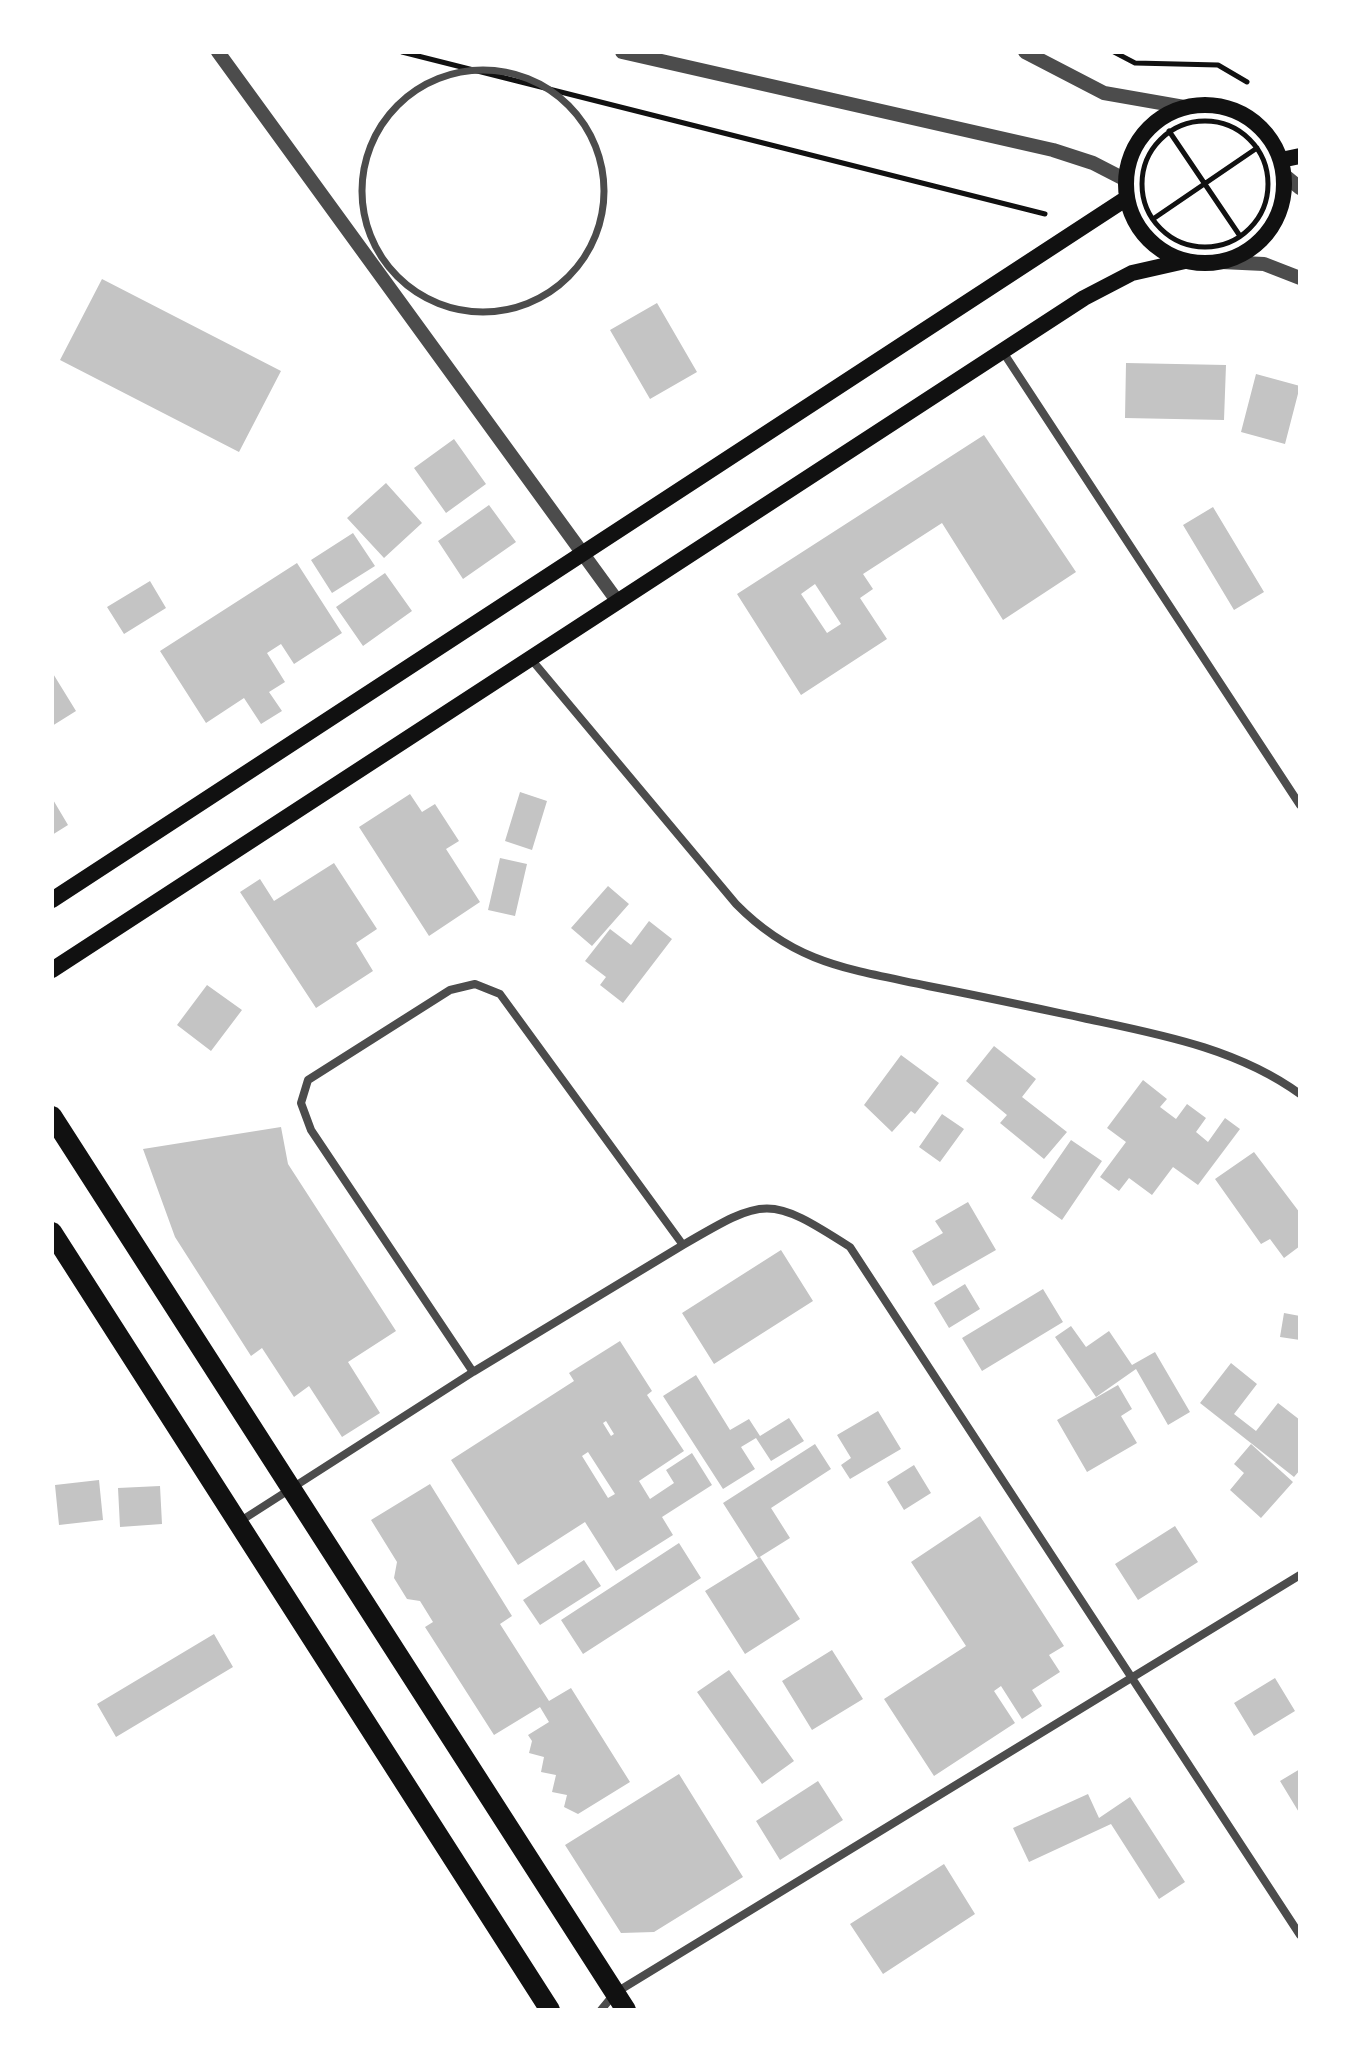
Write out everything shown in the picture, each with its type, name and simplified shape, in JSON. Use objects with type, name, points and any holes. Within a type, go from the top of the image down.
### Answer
[{"type":"main road","points":[[52,970],[1108,284],[1152,267],[1185,261],[1221,262],[1252,248],[1269,230],[1281,208],[1283,167],[1267,133],[1243,114],[1214,105],[1184,107],[1162,118],[1143,134],[1131,156],[1126,180],[1127,198],[1141,231],[1168,254],[1185,261]]},
{"type":"main road","points":[[1283,167],[1300,156]]},
{"type":"main road","points":[[52,900],[584,556],[1127,198]]},
{"type":"main road","points":[[52,1116],[621,2002]]},
{"type":"main road","points":[[52,1232],[550,2010]]},
{"type":"street","points":[[218,52],[618,602]]},
{"type":"street","points":[[622,52],[1053,150],[1093,163],[1126,180]]},
{"type":"street","points":[[1025,52],[1104,93],[1184,107]]},
{"type":"street","points":[[471,69],[516,73],[550,89],[581,117],[599,153],[605,192],[598,232],[578,268],[547,295],[510,310],[470,312],[431,301],[397,278],[373,245],[361,206],[363,166],[377,128],[403,97],[438,76],[471,69]]},
{"type":"street","points":[[1283,167],[1300,188]]},
{"type":"street","points":[[1221,262],[1264,264],[1300,278]]},
{"type":"street","points":[[1003,352],[1300,805]]},
{"type":"street","points":[[531,659],[736,904],[758,927],[795,951],[859,971],[1176,1037],[1255,1067],[1300,1094]]},
{"type":"street","points":[[473,1372],[311,1130],[301,1103],[308,1080],[450,990],[475,984],[500,994],[683,1245]]},
{"type":"street","points":[[238,1523],[473,1372],[736,1214],[764,1207],[798,1213],[850,1247],[1135,1678],[1300,1935]]},
{"type":"street","points":[[601,2010],[621,2002],[1300,1575]]},
{"type":"path","points":[[402,52],[1045,214]]},
{"type":"path","points":[[1114,52],[1135,63],[1218,65],[1247,82]]},
{"type":"path","points":[[1196,121],[1211,121],[1238,130],[1257,148],[1264,164],[1267,191],[1259,216],[1240,236],[1215,247],[1188,245],[1164,232],[1153,219],[1142,196],[1144,166],[1149,153],[1169,131],[1196,121]]},
{"type":"path","points":[[1169,131],[1240,236]]},
{"type":"path","points":[[1153,219],[1257,148]]},
{"type":"building","points":[[102,279],[281,371],[239,452],[60,360]]},
{"type":"building","points":[[657,303],[697,372],[650,399],[610,330]]},
{"type":"building","points":[[1126,363],[1226,365],[1224,420],[1125,418]]},
{"type":"building","points":[[1256,374],[1300,386],[1285,444],[1241,432]]},
{"type":"building","points":[[984,435],[1076,572],[1003,620],[942,523],[863,574],[873,589],[860,598],[887,639],[801,695],[737,594]],"holes":[[[815,584],[841,624],[827,633],[801,594]]]},
{"type":"building","points":[[454,439],[486,484],[446,513],[414,468]]},
{"type":"building","points":[[386,483],[422,523],[384,558],[347,518]]},
{"type":"building","points":[[489,505],[516,542],[463,579],[438,541]]},
{"type":"building","points":[[1213,507],[1264,592],[1234,610],[1183,525]]},
{"type":"building","points":[[353,533],[375,566],[332,593],[311,560]]},
{"type":"building","points":[[297,563],[342,633],[294,664],[281,644],[267,653],[285,682],[269,692],[282,711],[261,724],[244,698],[206,723],[160,651]]},
{"type":"building","points":[[385,573],[412,611],[363,646],[336,607]]},
{"type":"building","points":[[150,581],[166,608],[124,634],[107,607]]},
{"type":"building","points":[[52,672],[76,711],[52,726]]},
{"type":"building","points":[[520,792],[547,801],[532,850],[505,841]]},
{"type":"building","points":[[410,794],[422,812],[435,804],[459,841],[446,849],[480,902],[429,936],[359,827]]},
{"type":"building","points":[[52,798],[68,825],[52,835]]},
{"type":"building","points":[[500,858],[527,864],[515,916],[488,910]]},
{"type":"building","points":[[334,863],[377,929],[356,943],[373,971],[316,1008],[240,892],[260,879],[274,901]]},
{"type":"building","points":[[608,886],[629,904],[592,946],[571,928]]},
{"type":"building","points":[[649,921],[672,939],[623,1003],[600,985],[606,977],[585,961],[610,929],[631,945]]},
{"type":"building","points":[[207,985],[242,1010],[211,1051],[177,1025]]},
{"type":"building","points":[[994,1046],[1036,1079],[1022,1097],[1067,1132],[1044,1159],[1000,1123],[1007,1115],[966,1081]]},
{"type":"building","points":[[901,1055],[939,1083],[915,1114],[911,1111],[892,1132],[864,1105]]},
{"type":"building","points":[[1143,1080],[1167,1099],[1160,1107],[1176,1119],[1187,1104],[1206,1118],[1196,1132],[1208,1142],[1225,1118],[1240,1129],[1198,1185],[1173,1167],[1152,1195],[1129,1178],[1119,1191],[1100,1177],[1126,1142],[1107,1128]]},
{"type":"building","points":[[942,1114],[964,1129],[940,1162],[919,1147]]},
{"type":"building","points":[[281,1127],[288,1164],[396,1331],[348,1362],[380,1413],[342,1437],[309,1386],[294,1397],[262,1348],[251,1356],[175,1237],[143,1149]]},
{"type":"building","points":[[1071,1140],[1102,1161],[1062,1220],[1031,1198]]},
{"type":"building","points":[[1254,1152],[1300,1213],[1300,1246],[1284,1258],[1270,1239],[1261,1244],[1215,1179]]},
{"type":"building","points":[[968,1202],[996,1250],[933,1286],[912,1251],[943,1233],[935,1221]]},
{"type":"building","points":[[781,1250],[813,1301],[714,1364],[682,1313]]},
{"type":"building","points":[[965,1284],[980,1309],[949,1328],[934,1303]]},
{"type":"building","points":[[1043,1289],[1063,1322],[982,1371],[962,1338]]},
{"type":"building","points":[[1284,1313],[1300,1316],[1300,1340],[1280,1337]]},
{"type":"building","points":[[1071,1326],[1086,1347],[1109,1331],[1132,1365],[1155,1352],[1190,1412],[1168,1425],[1136,1369],[1096,1397],[1055,1337]]},
{"type":"building","points":[[620,1341],[652,1391],[647,1395],[684,1451],[639,1481],[650,1499],[674,1483],[666,1470],[692,1453],[712,1485],[662,1517],[673,1535],[616,1571],[585,1522],[518,1565],[451,1460],[574,1381],[569,1373]],"holes":[[[606,1421],[614,1434],[611,1436],[603,1423]],[[588,1452],[615,1494],[608,1498],[582,1456]]]},
{"type":"building","points":[[1231,1363],[1257,1384],[1234,1414],[1256,1431],[1278,1403],[1300,1420],[1300,1470],[1294,1477],[1200,1403]]},
{"type":"building","points":[[696,1375],[730,1430],[749,1419],[760,1436],[789,1418],[804,1441],[771,1461],[756,1438],[741,1447],[755,1469],[723,1489],[663,1396]]},
{"type":"building","points":[[1118,1385],[1132,1409],[1121,1416],[1137,1443],[1087,1472],[1057,1420]]},
{"type":"building","points":[[878,1411],[901,1449],[850,1479],[841,1465],[851,1458],[837,1435]]},
{"type":"building","points":[[815,1444],[831,1469],[771,1508],[790,1538],[758,1558],[723,1503]]},
{"type":"building","points":[[1251,1444],[1293,1482],[1261,1518],[1230,1490],[1244,1473],[1234,1464]]},
{"type":"building","points":[[914,1465],[931,1493],[904,1510],[887,1482]]},
{"type":"building","points":[[99,1480],[103,1520],[59,1525],[55,1485]]},
{"type":"building","points":[[430,1484],[512,1616],[500,1624],[549,1701],[571,1688],[630,1782],[578,1814],[564,1807],[567,1795],[552,1792],[556,1775],[541,1772],[544,1757],[529,1753],[532,1741],[528,1735],[549,1722],[540,1707],[494,1735],[425,1627],[433,1622],[420,1601],[407,1599],[394,1578],[397,1562],[371,1520]]},
{"type":"building","points":[[160,1486],[162,1524],[120,1527],[118,1488]]},
{"type":"building","points":[[980,1516],[1064,1646],[1049,1655],[1060,1672],[1032,1690],[1042,1706],[1022,1719],[1001,1686],[994,1691],[1015,1723],[934,1776],[884,1699],[966,1646],[911,1562]]},
{"type":"building","points":[[1175,1526],[1198,1562],[1138,1600],[1115,1564]]},
{"type":"building","points":[[679,1543],[701,1578],[583,1654],[561,1620]]},
{"type":"building","points":[[760,1557],[800,1619],[745,1654],[705,1591]]},
{"type":"building","points":[[584,1560],[601,1586],[540,1625],[523,1600]]},
{"type":"building","points":[[214,1634],[233,1667],[116,1737],[97,1704]]},
{"type":"building","points":[[832,1650],[863,1699],[812,1730],[782,1681]]},
{"type":"building","points":[[729,1670],[794,1761],[762,1784],[697,1692]]},
{"type":"building","points":[[1275,1678],[1295,1711],[1254,1736],[1234,1703]]},
{"type":"building","points":[[1300,1769],[1300,1814],[1280,1781]]},
{"type":"building","points":[[679,1774],[743,1877],[654,1932],[621,1933],[565,1845]]},
{"type":"building","points":[[818,1781],[843,1820],[780,1860],[756,1821]]},
{"type":"building","points":[[1088,1794],[1099,1818],[1130,1797],[1185,1882],[1159,1899],[1111,1824],[1029,1862],[1013,1828]]},
{"type":"building","points":[[944,1864],[975,1914],[883,1974],[850,1924]]}]
